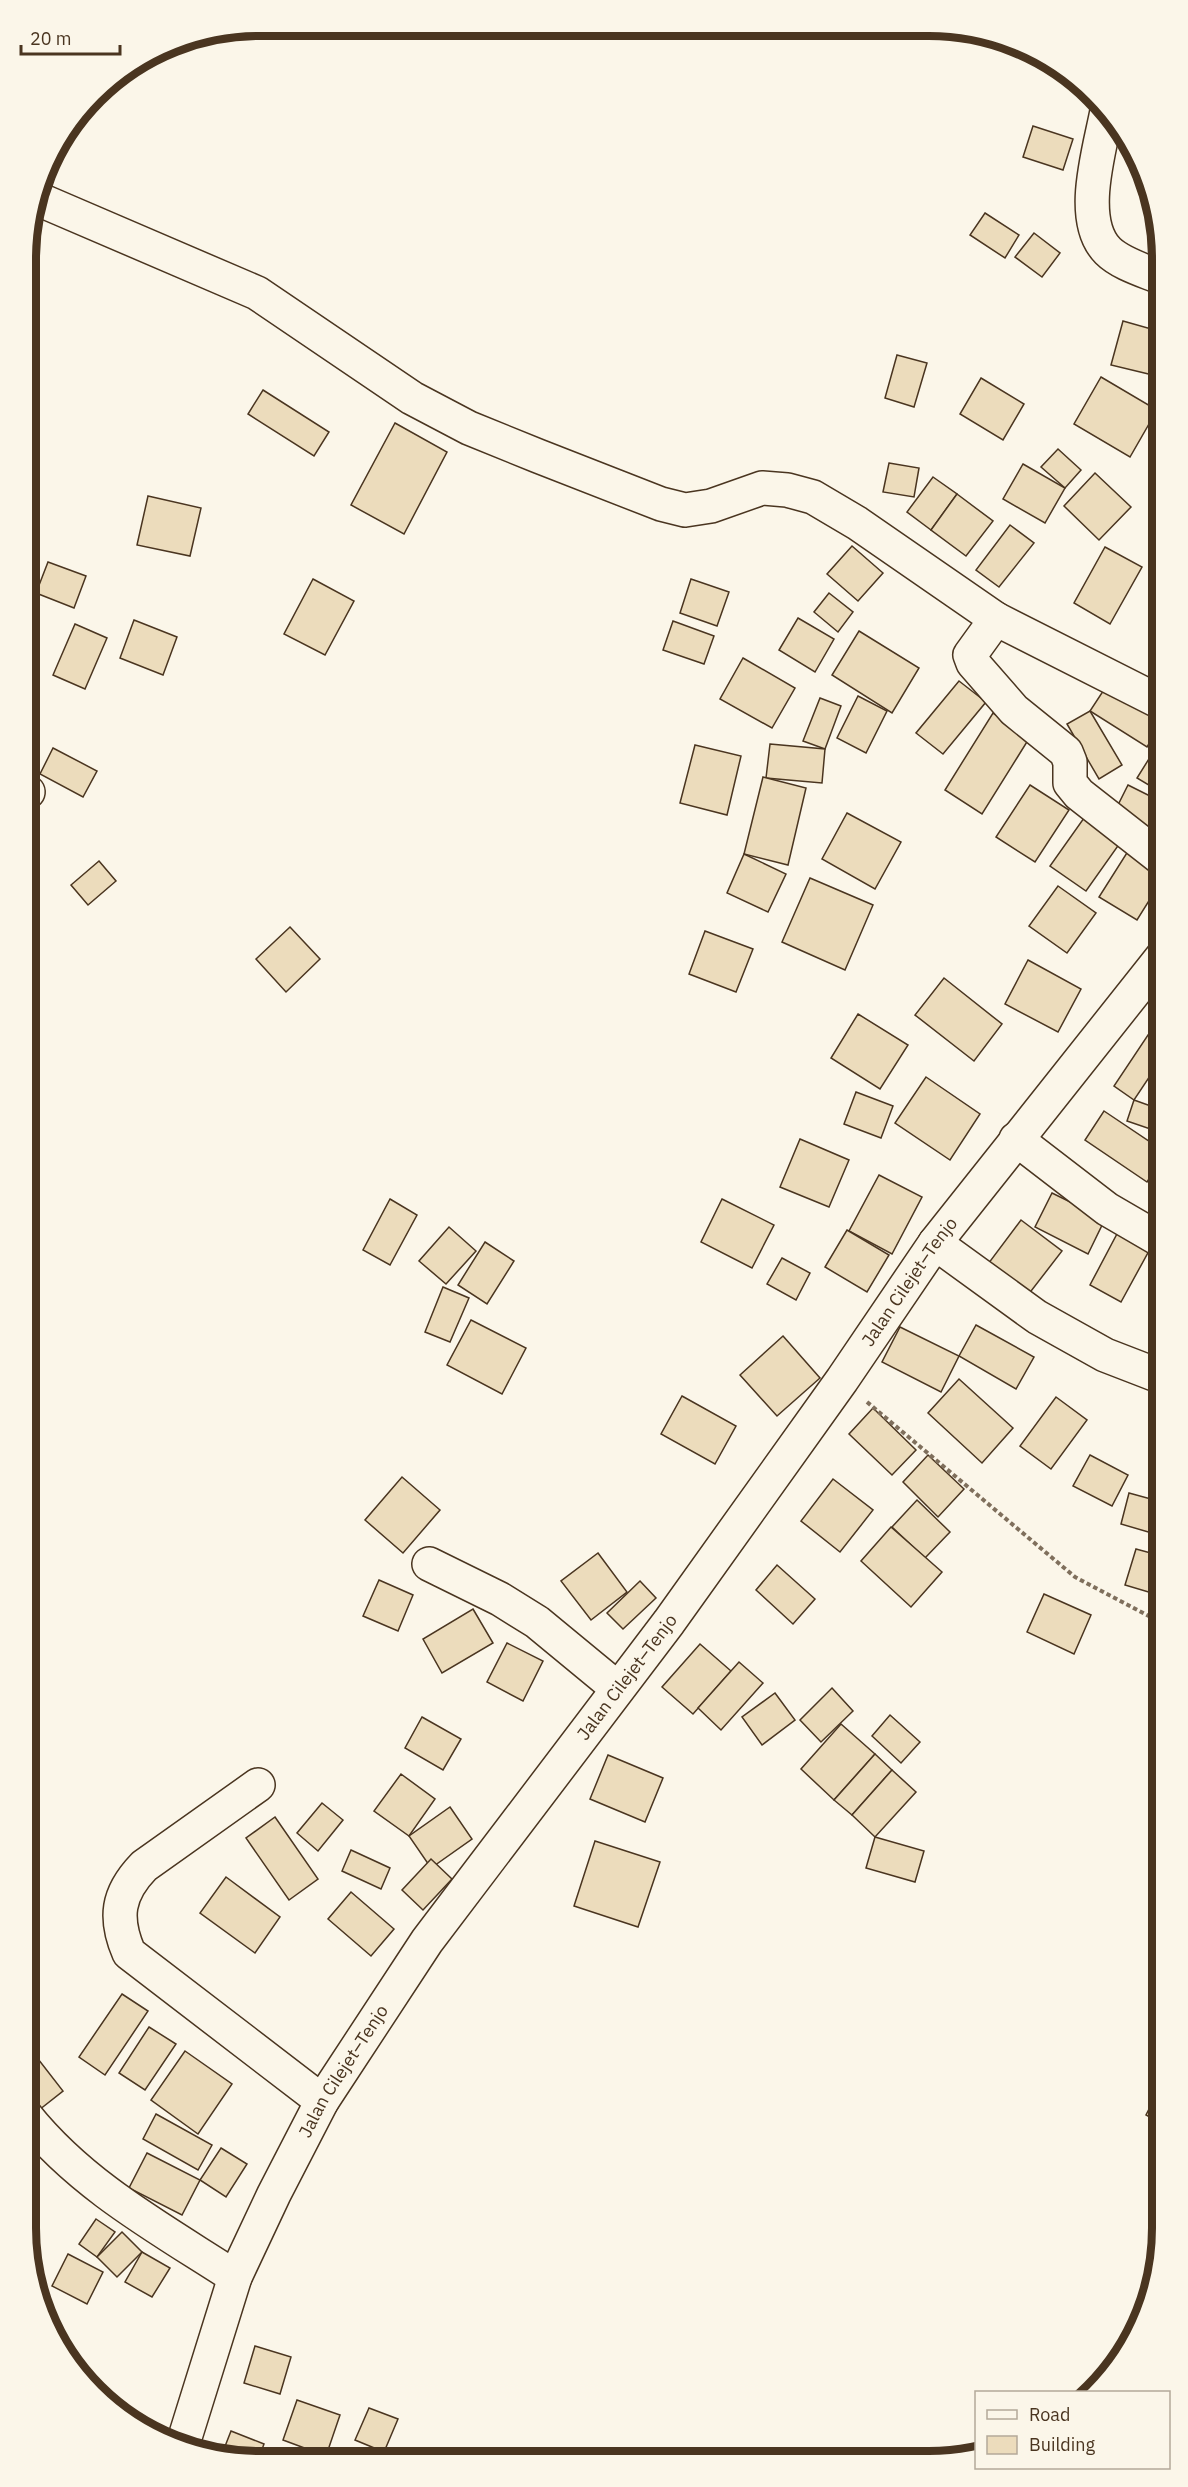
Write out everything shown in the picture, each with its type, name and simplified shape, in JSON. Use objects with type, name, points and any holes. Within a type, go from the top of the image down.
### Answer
[{"type":"street","points":[[1105,122],[1091,201],[1094,228],[1108,251],[1152,273]]},
{"type":"street","points":[[44,202],[257,293],[412,398],[469,428],[661,504],[685,510],[711,506],[762,488],[787,490],[813,497],[857,523],[996,619],[1152,698]]},
{"type":"street","points":[[996,619],[972,648],[970,655],[973,663],[1014,710],[1066,752],[1070,762],[1070,783],[1079,794],[1152,851]]},
{"type":"street","name":"Jalan Cilejet–Tenjo","points":[[185,2438],[235,2277],[322,2101],[427,1941],[669,1622],[842,1380],[935,1243],[1152,969]]},
{"type":"street","points":[[1016,1139],[1107,1209],[1152,1235]]},
{"type":"street","points":[[935,1243],[1038,1317],[1105,1355],[1152,1372]]},
{"type":"street","points":[[429,1564],[500,1599],[537,1622],[617,1688]]},
{"type":"street","points":[[258,1785],[144,1866],[131,1880],[121,1905],[118,1922],[129,1953],[322,2101]]},
{"type":"street","points":[[36,2129],[110,2197],[235,2277]]},
{"type":"path","points":[[842,1380],[1075,1576],[1152,1618]]},
{"type":"building","points":[[1033,126],[1073,139],[1063,170],[1023,157]]},
{"type":"building","points":[[985,213],[1019,235],[1005,258],[970,235]]},
{"type":"building","points":[[1034,233],[1060,253],[1042,277],[1015,257]]},
{"type":"building","points":[[1123,321],[1152,329],[1152,375],[1111,365]]},
{"type":"building","points":[[897,355],[927,363],[914,407],[885,398]]},
{"type":"building","points":[[1101,377],[1152,407],[1152,419],[1130,457],[1074,424]]},
{"type":"building","points":[[981,378],[1024,404],[1003,440],[960,414]]},
{"type":"building","points":[[263,390],[329,432],[314,456],[248,414]]},
{"type":"building","points":[[395,423],[447,452],[404,534],[351,505]]},
{"type":"building","points":[[1058,449],[1081,470],[1065,488],[1041,467]]},
{"type":"building","points":[[889,463],[919,468],[914,497],[883,492]]},
{"type":"building","points":[[1023,464],[1065,488],[1045,523],[1003,499]]},
{"type":"building","points":[[1095,473],[1131,507],[1099,540],[1064,506]]},
{"type":"building","points":[[933,477],[957,494],[931,530],[907,512]]},
{"type":"building","points":[[957,494],[993,521],[966,556],[931,530]]},
{"type":"building","points":[[148,496],[201,508],[190,556],[137,545]]},
{"type":"building","points":[[1010,525],[1034,543],[999,587],[976,570]]},
{"type":"building","points":[[852,546],[883,573],[858,601],[827,574]]},
{"type":"building","points":[[1105,547],[1142,567],[1110,624],[1074,603]]},
{"type":"building","points":[[48,562],[86,576],[74,608],[36,593]]},
{"type":"building","points":[[313,579],[354,601],[325,655],[284,634]]},
{"type":"building","points":[[691,579],[729,592],[717,626],[680,613]]},
{"type":"building","points":[[829,593],[853,612],[838,632],[814,612]]},
{"type":"building","points":[[798,618],[834,639],[815,672],[779,650]]},
{"type":"building","points":[[134,620],[177,637],[163,675],[120,658]]},
{"type":"building","points":[[673,621],[714,636],[704,664],[663,650]]},
{"type":"building","points":[[75,624],[107,638],[85,689],[53,675]]},
{"type":"building","points":[[859,631],[919,668],[892,713],[832,675]]},
{"type":"building","points":[[743,658],[795,688],[772,728],[720,699]]},
{"type":"building","points":[[1111,679],[1152,706],[1152,739],[1147,747],[1090,711]]},
{"type":"building","points":[[959,681],[986,702],[943,754],[916,733]]},
{"type":"building","points":[[858,696],[887,711],[866,753],[837,738]]},
{"type":"building","points":[[820,698],[841,706],[825,749],[803,741]]},
{"type":"building","points":[[1090,711],[1122,765],[1099,779],[1067,724]]},
{"type":"building","points":[[993,713],[1030,737],[982,814],[945,790]]},
{"type":"building","points":[[770,744],[825,749],[822,783],[766,778]]},
{"type":"building","points":[[695,745],[741,756],[727,815],[680,803]]},
{"type":"building","points":[[53,748],[97,771],[83,797],[40,774]]},
{"type":"building","points":[[1152,754],[1152,787],[1137,778]]},
{"type":"building","points":[[763,777],[806,788],[788,865],[744,854]]},
{"type":"building","points":[[1030,785],[1069,810],[1035,862],[996,837]]},
{"type":"building","points":[[1128,785],[1152,797],[1152,834],[1113,815]]},
{"type":"building","points":[[847,813],[901,842],[875,889],[822,859]]},
{"type":"building","points":[[1084,818],[1120,843],[1086,891],[1050,866]]},
{"type":"building","points":[[1130,848],[1152,862],[1152,896],[1137,920],[1099,897]]},
{"type":"building","points":[[744,854],[786,874],[768,912],[727,893]]},
{"type":"building","points":[[99,861],[116,881],[88,905],[71,885]]},
{"type":"building","points":[[810,878],[873,905],[845,970],[782,942]]},
{"type":"building","points":[[1058,886],[1096,913],[1067,953],[1029,926]]},
{"type":"building","points":[[290,927],[320,959],[286,992],[256,959]]},
{"type":"building","points":[[705,931],[753,949],[736,992],[689,974]]},
{"type":"building","points":[[1028,960],[1081,989],[1058,1032],[1005,1004]]},
{"type":"building","points":[[944,978],[1002,1024],[974,1061],[915,1015]]},
{"type":"building","points":[[858,1014],[908,1045],[880,1089],[831,1058]]},
{"type":"building","points":[[1150,1032],[1152,1033],[1152,1073],[1134,1100],[1114,1086]]},
{"type":"building","points":[[926,1077],[980,1114],[950,1160],[895,1123]]},
{"type":"building","points":[[856,1092],[893,1106],[881,1138],[844,1124]]},
{"type":"building","points":[[1134,1100],[1152,1106],[1152,1130],[1127,1121]]},
{"type":"building","points":[[1104,1111],[1152,1143],[1152,1174],[1147,1182],[1085,1140]]},
{"type":"building","points":[[800,1139],[849,1160],[829,1207],[780,1187]]},
{"type":"building","points":[[879,1175],[922,1197],[892,1254],[849,1231]]},
{"type":"building","points":[[1052,1193],[1105,1219],[1088,1254],[1035,1227]]},
{"type":"building","points":[[390,1199],[417,1215],[390,1265],[363,1250]]},
{"type":"building","points":[[722,1199],[774,1225],[752,1268],[701,1242]]},
{"type":"building","points":[[1021,1220],[1062,1251],[1028,1295],[988,1264]]},
{"type":"building","points":[[449,1227],[476,1251],[446,1284],[419,1261]]},
{"type":"building","points":[[847,1230],[889,1255],[867,1292],[825,1267]]},
{"type":"building","points":[[1118,1232],[1150,1249],[1121,1302],[1090,1285]]},
{"type":"building","points":[[485,1242],[514,1261],[487,1304],[458,1285]]},
{"type":"building","points":[[782,1258],[810,1273],[796,1300],[767,1284]]},
{"type":"building","points":[[443,1287],[469,1298],[450,1342],[425,1332]]},
{"type":"building","points":[[471,1320],[526,1348],[502,1394],[447,1365]]},
{"type":"building","points":[[976,1325],[1034,1357],[1016,1389],[959,1356]]},
{"type":"building","points":[[900,1327],[959,1356],[941,1392],[882,1362]]},
{"type":"building","points":[[783,1336],[820,1378],[777,1416],[740,1375]]},
{"type":"building","points":[[959,1379],[1013,1428],[982,1463],[928,1413]]},
{"type":"building","points":[[682,1396],[736,1426],[715,1464],[661,1434]]},
{"type":"building","points":[[1056,1397],[1087,1420],[1051,1469],[1020,1446]]},
{"type":"building","points":[[873,1408],[916,1450],[892,1475],[849,1434]]},
{"type":"building","points":[[928,1455],[964,1489],[938,1517],[903,1482]]},
{"type":"building","points":[[1090,1455],[1128,1475],[1112,1506],[1073,1486]]},
{"type":"building","points":[[402,1477],[440,1510],[403,1553],[365,1520]]},
{"type":"building","points":[[833,1479],[873,1510],[840,1552],[801,1521]]},
{"type":"building","points":[[1129,1493],[1152,1499],[1152,1533],[1121,1524]]},
{"type":"building","points":[[917,1500],[950,1532],[925,1558],[892,1527]]},
{"type":"building","points":[[891,1527],[942,1572],[911,1607],[861,1561]]},
{"type":"building","points":[[1136,1549],[1152,1553],[1152,1593],[1125,1585]]},
{"type":"building","points":[[598,1553],[627,1592],[591,1620],[561,1581]]},
{"type":"building","points":[[777,1565],[815,1599],[793,1624],[756,1590]]},
{"type":"building","points":[[379,1580],[413,1595],[398,1631],[363,1616]]},
{"type":"building","points":[[640,1581],[656,1598],[623,1629],[607,1613]]},
{"type":"building","points":[[1044,1594],[1091,1615],[1074,1654],[1027,1632]]},
{"type":"building","points":[[473,1609],[493,1643],[442,1673],[423,1639]]},
{"type":"building","points":[[507,1643],[543,1661],[523,1701],[487,1682]]},
{"type":"building","points":[[700,1644],[731,1671],[693,1714],[662,1687]]},
{"type":"building","points":[[739,1662],[763,1683],[721,1730],[698,1708]]},
{"type":"building","points":[[832,1688],[853,1711],[821,1742],[800,1720]]},
{"type":"building","points":[[775,1693],[795,1720],[762,1745],[742,1717]]},
{"type":"building","points":[[890,1715],[920,1742],[901,1763],[872,1736]]},
{"type":"building","points":[[422,1717],[461,1739],[443,1770],[405,1748]]},
{"type":"building","points":[[841,1724],[875,1754],[834,1800],[801,1769]]},
{"type":"building","points":[[875,1754],[892,1770],[852,1815],[834,1800]]},
{"type":"building","points":[[608,1755],[663,1778],[645,1822],[590,1799]]},
{"type":"building","points":[[892,1770],[916,1792],[875,1837],[852,1815]]},
{"type":"building","points":[[401,1774],[435,1799],[409,1836],[374,1811]]},
{"type":"building","points":[[322,1803],[343,1820],[318,1851],[297,1833]]},
{"type":"building","points":[[450,1807],[472,1839],[431,1868],[409,1836]]},
{"type":"building","points":[[275,1817],[318,1879],[289,1900],[246,1838]]},
{"type":"building","points":[[875,1837],[924,1851],[915,1882],[866,1868]]},
{"type":"building","points":[[595,1841],[660,1862],[638,1927],[574,1906]]},
{"type":"building","points":[[351,1850],[390,1868],[381,1889],[342,1871]]},
{"type":"building","points":[[431,1859],[452,1879],[423,1910],[402,1890]]},
{"type":"building","points":[[226,1877],[280,1917],[255,1953],[200,1913]]},
{"type":"building","points":[[351,1892],[394,1929],[371,1956],[328,1919]]},
{"type":"building","points":[[122,1994],[148,2011],[105,2075],[79,2057]]},
{"type":"building","points":[[149,2027],[176,2044],[145,2090],[119,2073]]},
{"type":"building","points":[[185,2051],[232,2084],[198,2134],[151,2100]]},
{"type":"building","points":[[36,2056],[63,2091],[39,2110],[36,2106]]},
{"type":"building","points":[[1152,2103],[1152,2118],[1146,2115]]},
{"type":"building","points":[[156,2114],[212,2145],[198,2170],[143,2139]]},
{"type":"building","points":[[221,2148],[247,2164],[226,2197],[200,2180]]},
{"type":"building","points":[[147,2153],[200,2180],[182,2215],[129,2188]]},
{"type":"building","points":[[96,2219],[115,2232],[97,2257],[79,2244]]},
{"type":"building","points":[[122,2232],[142,2252],[117,2277],[97,2257]]},
{"type":"building","points":[[142,2252],[170,2268],[152,2297],[125,2282]]},
{"type":"building","points":[[68,2254],[103,2272],[87,2304],[52,2286]]},
{"type":"building","points":[[255,2346],[291,2357],[280,2394],[244,2383]]},
{"type":"building","points":[[297,2400],[340,2415],[328,2451],[313,2451],[283,2440]]},
{"type":"building","points":[[369,2408],[398,2419],[384,2451],[355,2440]]},
{"type":"building","points":[[231,2431],[264,2444],[261,2451],[224,2448]]}]
